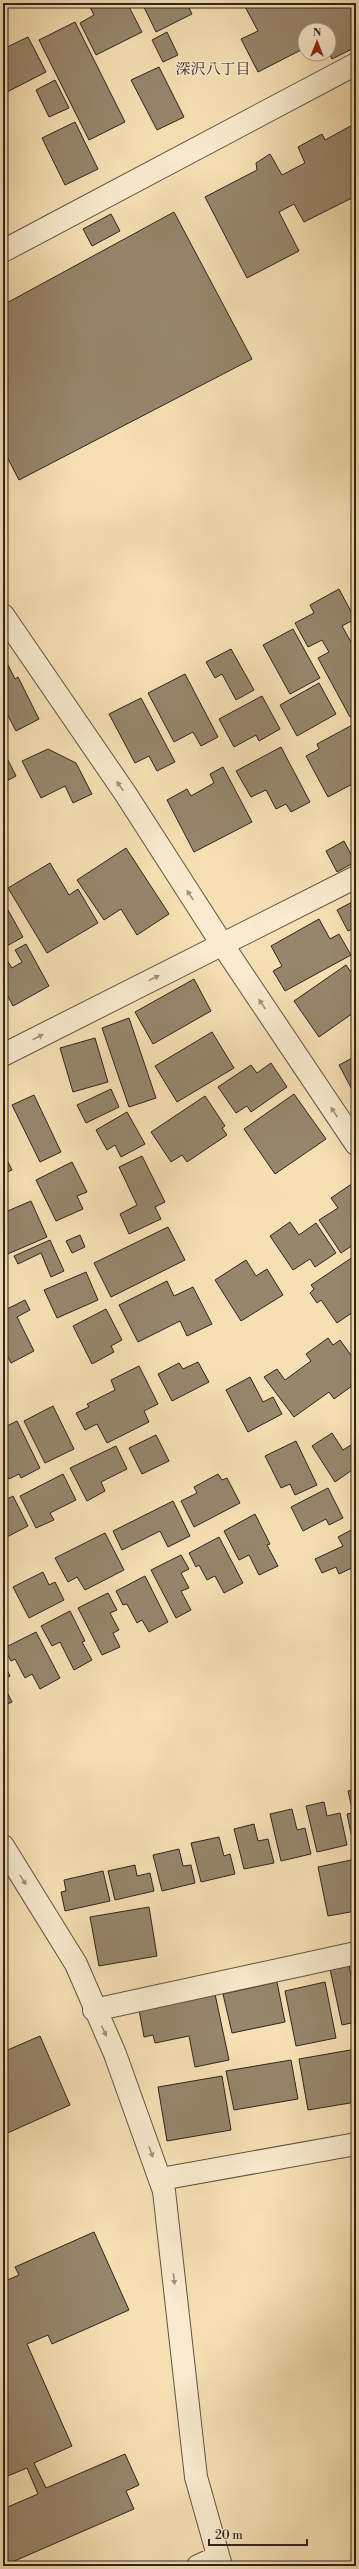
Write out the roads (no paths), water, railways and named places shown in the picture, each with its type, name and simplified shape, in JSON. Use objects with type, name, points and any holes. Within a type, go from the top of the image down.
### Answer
[{"type":"street","points":[[3,251],[356,64]]},
{"type":"street","points":[[3,615],[9,636],[124,794],[356,1144]]},
{"type":"street","points":[[3,1055],[356,877]]},
{"type":"street","points":[[3,1846],[76,1964],[94,2010],[115,2054],[164,2191],[196,2477],[220,2562],[198,2566]]},
{"type":"street","points":[[94,2010],[356,1953]]},
{"type":"street","points":[[161,2180],[356,2144]]},
{"type":"district","name":"深沢八丁目","points":[[213,69]]}]
